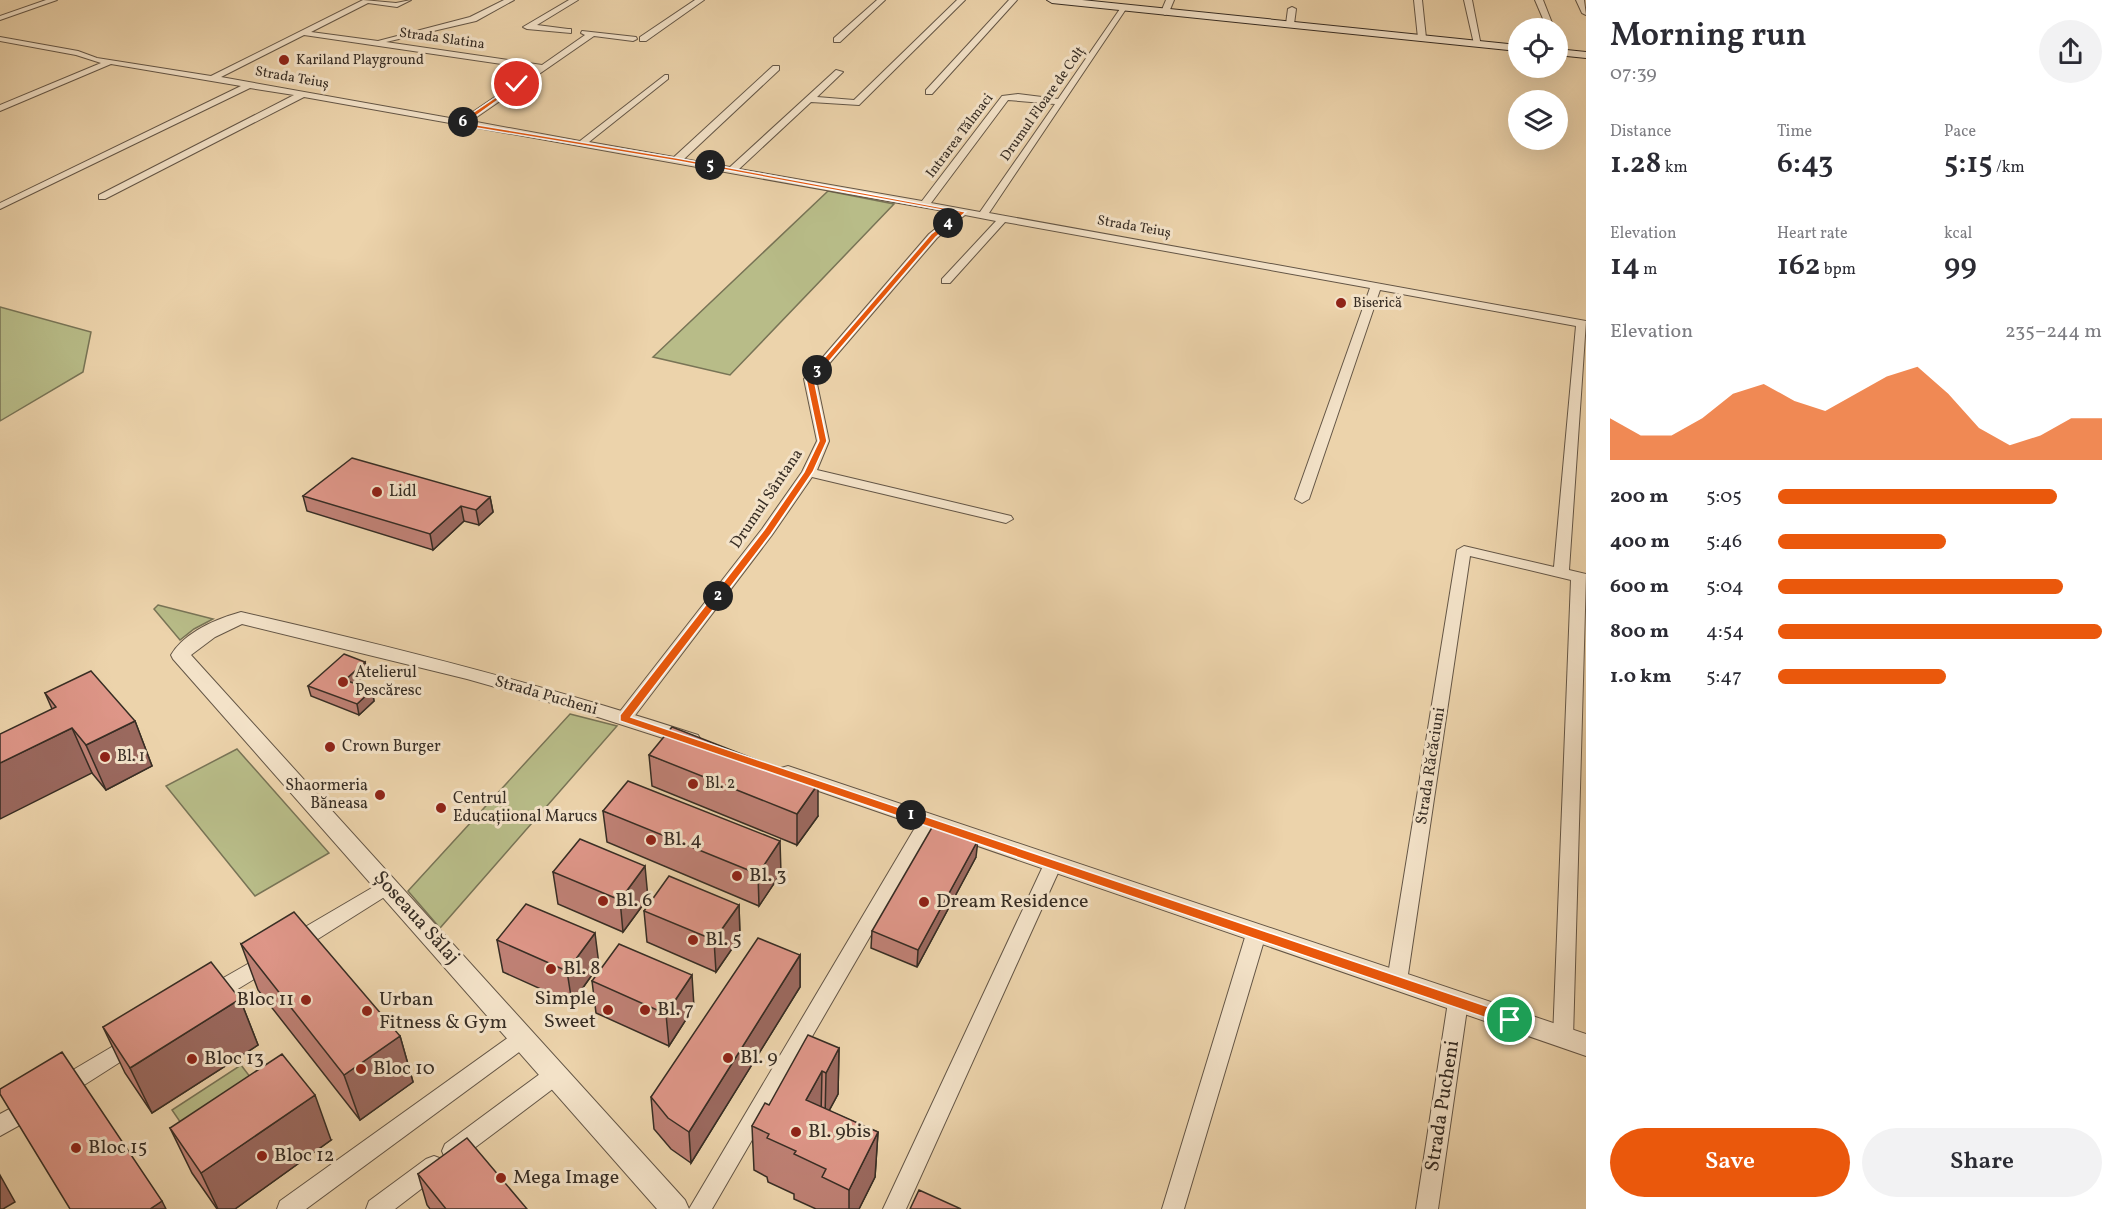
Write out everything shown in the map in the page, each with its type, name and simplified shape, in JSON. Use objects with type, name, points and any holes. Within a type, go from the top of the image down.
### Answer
[{"type":"main road","points":[[1052,0],[1093,2],[1125,8],[1508,47]]},
{"type":"main road","points":[[1568,51],[1586,55]]},
{"type":"street","points":[[0,18],[53,0]]},
{"type":"street","points":[[210,80],[368,1],[394,5],[407,0]]},
{"type":"street","name":"Strada Slatina","points":[[373,43],[473,19],[510,0]]},
{"type":"street","points":[[567,31],[528,26],[574,0]]},
{"type":"street","points":[[643,39],[700,0]]},
{"type":"street","points":[[837,40],[881,0]]},
{"type":"street","points":[[809,99],[854,104],[961,0]]},
{"type":"street","points":[[929,92],[1013,0]]},
{"type":"street","points":[[1165,12],[1170,0]]},
{"type":"street","points":[[1418,0],[1422,38]]},
{"type":"street","points":[[1468,0],[1478,44]]},
{"type":"street","points":[[1539,0],[1547,18]]},
{"type":"street","points":[[1580,0],[1586,13]]},
{"type":"street","name":"Drumul Floare de Colț","points":[[983,215],[1125,8]]},
{"type":"street","points":[[1290,24],[1292,9]]},
{"type":"street","name":"Strada Slatina","points":[[303,33],[542,67]]},
{"type":"street","points":[[461,124],[589,33],[633,39]]},
{"type":"street","name":"Strada Teiuș","points":[[0,39],[78,53],[96,60],[677,159],[924,206],[1584,324]]},
{"type":"street","points":[[0,108],[110,62]]},
{"type":"street","points":[[677,159],[777,68]]},
{"type":"street","points":[[733,169],[839,72]]},
{"type":"street","points":[[581,144],[665,77]]},
{"type":"street","points":[[2,206],[247,86]]},
{"type":"street","points":[[102,197],[301,95]]},
{"type":"street","name":"Intrarea Tălmaci","points":[[924,206],[1005,98],[1018,97],[1060,102]]},
{"type":"street","name":"Drumul Sântana","points":[[624,718],[768,532],[809,472],[823,441],[810,379],[933,236],[963,212]]},
{"type":"street","points":[[946,281],[1003,219]]},
{"type":"street","points":[[1302,499],[1376,286]]},
{"type":"street","points":[[1563,1038],[1584,324]]},
{"type":"street","points":[[809,472],[1006,519]]},
{"type":"street","name":"Strada Răcăciuni","points":[[1397,981],[1464,550],[1575,576]]},
{"type":"street","name":"Strada Pucheni","points":[[241,618],[366,646],[624,718],[711,747]]},
{"type":"street","name":"Șoseaua Sălaj","points":[[241,618],[209,630],[180,655],[675,1209]]},
{"type":"street","points":[[765,765],[1586,1045]]},
{"type":"street","points":[[700,1209],[928,821]]},
{"type":"street","points":[[894,1209],[1053,864]]},
{"type":"street","points":[[192,1007],[387,886]]},
{"type":"street","points":[[1173,1209],[1256,934]]},
{"type":"street","name":"Strada Pucheni","points":[[1427,1209],[1458,1002]]},
{"type":"street","points":[[0,1126],[152,1032]]},
{"type":"street","points":[[288,1209],[523,1038]]},
{"type":"street","points":[[377,1209],[555,1075]]},
{"type":"green space","points":[[828,191],[894,204],[730,375],[653,357]]},
{"type":"green space","points":[[0,307],[91,332],[83,372],[0,421]]},
{"type":"green space","points":[[158,605],[213,619],[180,640],[154,609]]},
{"type":"green space","points":[[570,714],[617,726],[440,928],[408,891]]},
{"type":"green space","points":[[237,749],[329,853],[255,896],[166,786]]},
{"type":"green space","points":[[241,1065],[273,1107],[202,1154],[172,1110]]},
{"type":"building","name":"Lidl","points":[[352,458],[490,497],[476,510],[461,506],[430,534],[303,496]]},
{"type":"building","points":[[344,654],[365,662],[345,680],[372,690],[357,704],[308,686]]},
{"type":"building","points":[[91,671],[135,721],[86,745],[72,728],[0,763],[0,734],[56,707],[45,693]]},
{"type":"building","points":[[672,727],[818,784],[797,814],[649,755]]},
{"type":"building","points":[[628,781],[780,841],[758,874],[603,811]]},
{"type":"building","name":"Dream Residence","points":[[934,824],[978,840],[918,950],[872,931]]},
{"type":"building","points":[[580,839],[645,866],[620,900],[553,872]]},
{"type":"building","points":[[669,876],[739,905],[714,940],[644,911]]},
{"type":"building","points":[[526,904],[595,933],[567,971],[497,940]]},
{"type":"building","points":[[294,912],[400,1036],[344,1075],[241,944]]},
{"type":"building","points":[[758,938],[800,955],[689,1132],[668,1118],[651,1097]]},
{"type":"building","points":[[619,944],[692,975],[666,1014],[592,981]]},
{"type":"building","points":[[211,962],[240,999],[130,1068],[103,1027]]},
{"type":"building","points":[[808,1035],[839,1048],[826,1073],[822,1071],[806,1100],[878,1132],[849,1190],[822,1177],[826,1169],[794,1154],[796,1151],[767,1138],[769,1134],[752,1126],[765,1103],[769,1105]]},
{"type":"building","points":[[62,1052],[162,1201],[150,1209],[70,1209],[0,1094],[0,1089]]},
{"type":"building","points":[[282,1054],[315,1095],[201,1173],[170,1128]]},
{"type":"building","points":[[467,1138],[527,1209],[446,1209],[418,1174]]},
{"type":"building","points":[[919,1190],[961,1209],[910,1209]]},
{"type":"place","name":"Kariland Playground","points":[[284,60]]},
{"type":"place","name":"Biserică","points":[[1341,303]]},
{"type":"place","name":"Lidl","points":[[377,492]]},
{"type":"place","name":"Atelierul Pescăresc","points":[[343,682]]},
{"type":"place","name":"Crown Burger","points":[[330,747]]},
{"type":"place","name":"Bl. 1","points":[[105,757]]},
{"type":"place","name":"Bl. 2","points":[[693,784]]},
{"type":"place","name":"Shaormeria Băneasa","points":[[380,795]]},
{"type":"place","name":"Centrul Educațiional Marucs","points":[[441,808]]},
{"type":"place","name":"Bl. 4","points":[[651,840]]},
{"type":"place","name":"Bl. 3","points":[[737,876]]},
{"type":"place","name":"Bl. 6","points":[[603,901]]},
{"type":"place","name":"Dream Residence","points":[[924,902]]},
{"type":"place","name":"Bl. 5","points":[[693,940]]},
{"type":"place","name":"Bl. 8","points":[[551,969]]},
{"type":"place","name":"Bloc 11","points":[[306,1000]]},
{"type":"place","name":"Simple Sweet","points":[[608,1010]]},
{"type":"place","name":"Bl. 7","points":[[645,1010]]},
{"type":"place","name":"Urban Fitness & Gym","points":[[367,1011]]},
{"type":"place","name":"Bl. 9","points":[[728,1058]]},
{"type":"place","name":"Bloc 13","points":[[192,1059]]},
{"type":"place","name":"Bloc 10","points":[[361,1069]]},
{"type":"place","name":"Bl. 9bis","points":[[796,1132]]},
{"type":"place","name":"Bloc 15","points":[[76,1148]]},
{"type":"place","name":"Bloc 12","points":[[262,1156]]},
{"type":"place","name":"Mega Image","points":[[501,1178]]},
{"type":"route","points":[[517,84],[461,124],[677,159],[963,212],[933,236],[810,379],[823,441],[809,472],[768,532],[624,718],[1510,1020]]}]
